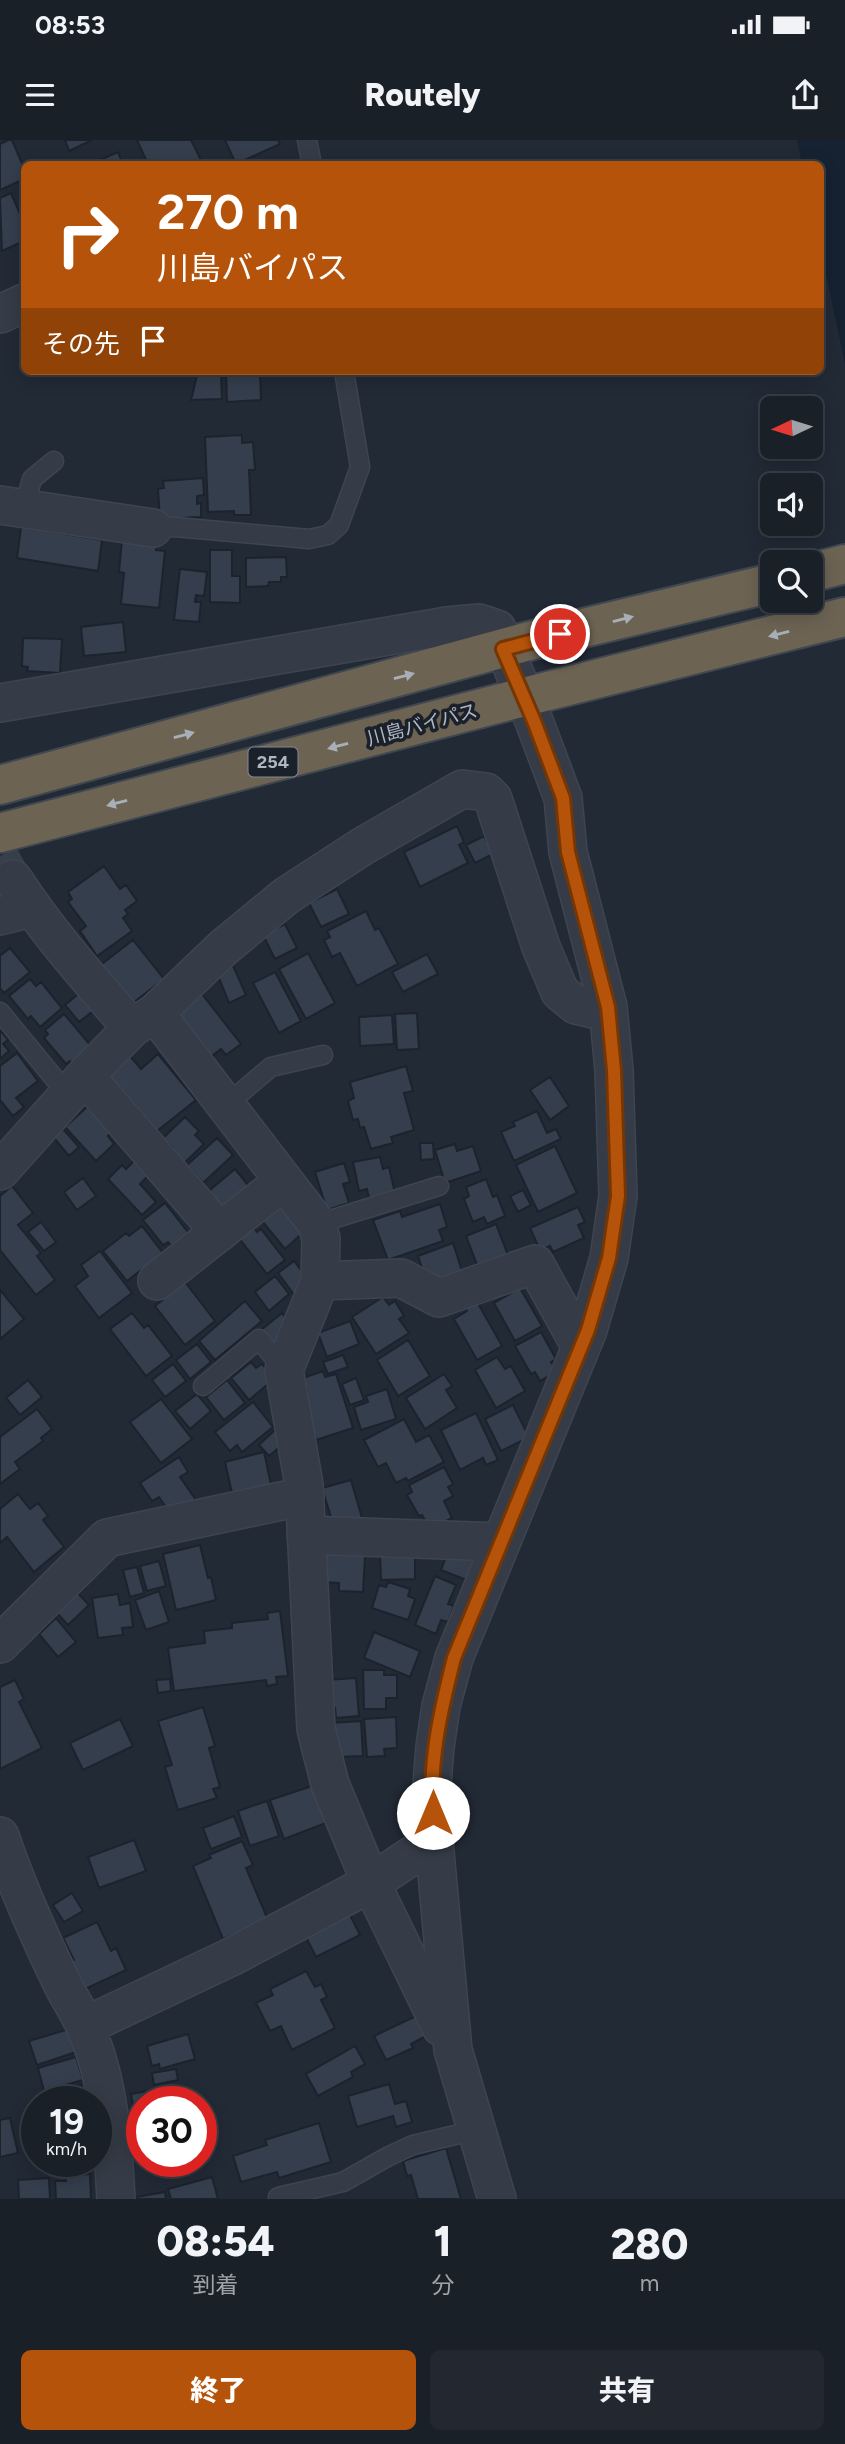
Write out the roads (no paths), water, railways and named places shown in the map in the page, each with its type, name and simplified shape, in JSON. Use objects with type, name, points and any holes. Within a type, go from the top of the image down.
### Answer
[{"type":"highway","points":[[823,570],[845,564]]},
{"type":"highway","name":"254","points":[[0,785],[518,645],[760,586]]},
{"type":"highway","name":"川島バイパス","points":[[0,833],[535,694],[845,617]]},
{"type":"street","points":[[0,314],[21,304]]},
{"type":"street","points":[[12,507],[153,528]]},
{"type":"street","points":[[0,703],[447,626],[480,623],[497,629],[518,645],[535,694],[563,798],[568,852],[608,1007],[614,1070],[618,1196],[609,1258],[581,1347],[454,1658],[441,1706],[432,1796],[453,2050]]},
{"type":"street","points":[[0,1171],[76,1085],[223,948],[286,896],[363,846],[462,789],[486,792],[493,799],[541,947],[560,992],[576,1005],[593,1009],[608,1007]]},
{"type":"street","points":[[15,901],[78,966],[144,1021],[226,1105],[317,1224],[321,1239],[320,1281],[284,1370],[305,1496],[316,1729],[330,1784],[371,1883],[453,2050],[497,2199]]},
{"type":"street","points":[[76,1085],[220,1232]]},
{"type":"street","points":[[157,1281],[284,1181]]},
{"type":"street","points":[[320,1281],[401,1278],[439,1298],[535,1264],[581,1347]]},
{"type":"street","points":[[0,1643],[107,1538],[305,1496]]},
{"type":"street","points":[[306,1535],[500,1542]]},
{"type":"street","points":[[0,1836],[16,1886],[85,2026],[97,2059],[114,2157],[116,2199]]},
{"type":"street","points":[[85,2026],[231,1957],[371,1883],[434,1841]]},
{"type":"lane","points":[[307,140],[311,161]]},
{"type":"lane","points":[[153,528],[175,527],[309,539],[328,535],[339,524],[360,467],[345,375]]},
{"type":"lane","points":[[12,507],[32,478],[54,461]]},
{"type":"lane","points":[[0,1012],[76,1085]]},
{"type":"lane","points":[[226,1105],[271,1067],[324,1055]]},
{"type":"lane","points":[[317,1224],[439,1186]]},
{"type":"lane","points":[[204,1386],[259,1339],[284,1370]]},
{"type":"lane","points":[[278,2197],[343,2182],[413,2145],[476,2130]]},
{"type":"water","points":[[797,140],[845,140],[845,364],[824,265],[824,161],[801,161]]},
{"type":"tunnel","points":[[0,856],[13,879]]}]
